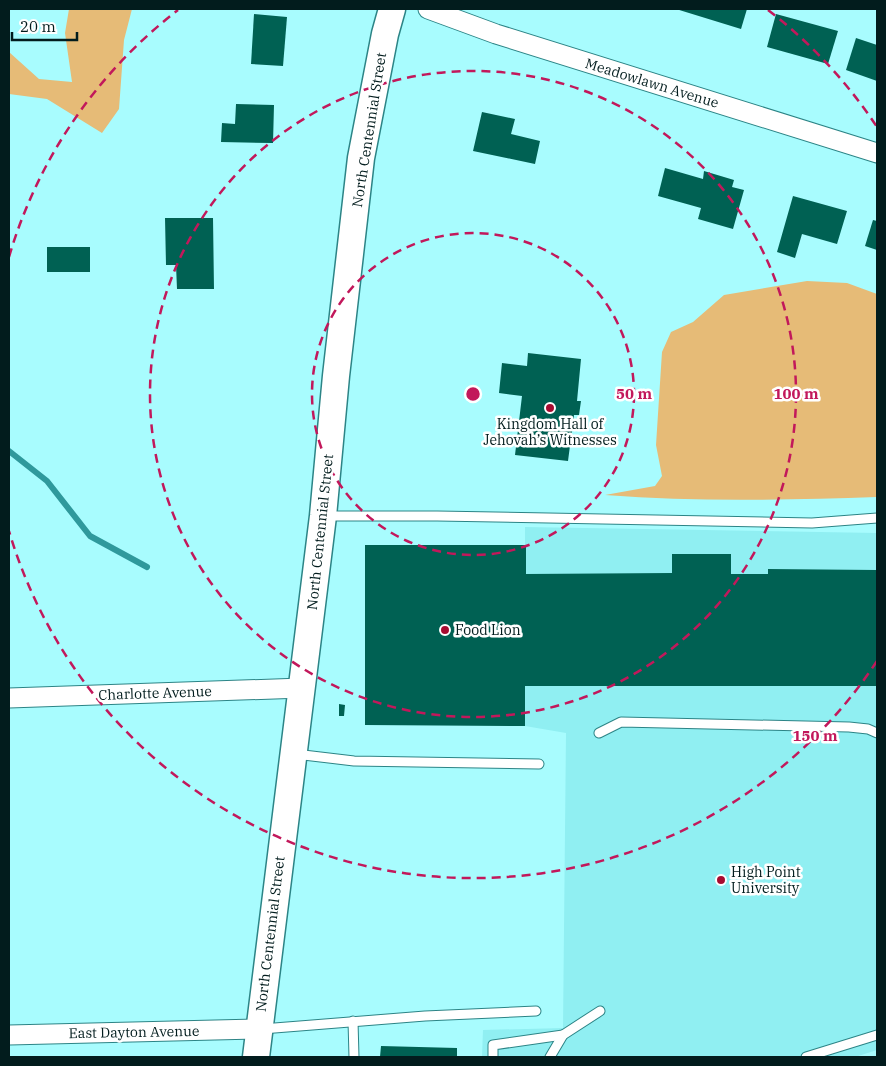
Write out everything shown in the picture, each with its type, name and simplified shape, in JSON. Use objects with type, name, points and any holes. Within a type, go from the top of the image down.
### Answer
[{"type":"main road","name":"North Centennial Street","points":[[256,1057],[292,754],[323,516],[336,376],[361,158],[385,34],[392,9]]},
{"type":"street","name":"Meadowlawn Avenue","points":[[428,9],[496,34],[877,152]]},
{"type":"street","name":"Charlotte Avenue","points":[[9,698],[302,688]]},
{"type":"street","name":"East Dayton Avenue","points":[[9,1035],[259,1030]]},
{"type":"lane","points":[[323,516],[447,516],[812,523],[877,518]]},
{"type":"lane","points":[[598,733],[621,722],[849,727],[868,729],[877,734]]},
{"type":"lane","points":[[292,754],[354,761],[539,764]]},
{"type":"lane","points":[[259,1030],[475,1012],[536,1011]]},
{"type":"lane","points":[[550,1057],[564,1035],[600,1011]]},
{"type":"lane","points":[[353,1022],[354,1057]]},
{"type":"lane","points":[[493,1057],[493,1045],[564,1035]]},
{"type":"lane","points":[[806,1057],[877,1035]]},
{"type":"shaded area","points":[[69,9],[132,9],[124,40],[119,109],[102,133],[47,99],[9,94],[9,52],[39,79],[72,82],[65,33]]},
{"type":"shaded area","points":[[807,281],[847,283],[877,294],[877,497],[741,500],[605,495],[655,486],[662,476],[656,445],[662,352],[671,332],[693,322],[724,295]]},
{"type":"shaded area","name":"High Point University","points":[[525,527],[877,533],[877,1050],[855,1057],[482,1057],[483,1030],[563,1028],[566,733],[525,726]]},
{"type":"building","points":[[676,9],[747,9],[741,29]]},
{"type":"building","points":[[254,14],[287,17],[283,66],[251,64]]},
{"type":"building","points":[[776,14],[838,31],[828,64],[767,47]]},
{"type":"building","points":[[856,38],[877,45],[877,81],[846,70]]},
{"type":"building","points":[[236,104],[274,105],[273,143],[221,142],[222,123],[235,124]]},
{"type":"building","points":[[482,112],[515,119],[511,134],[540,141],[535,164],[473,151]]},
{"type":"building","points":[[665,168],[703,179],[704,171],[734,180],[732,187],[744,190],[733,229],[698,219],[701,208],[658,196]]},
{"type":"building","points":[[793,196],[847,211],[837,244],[802,234],[795,258],[777,252]]},
{"type":"building","points":[[165,218],[213,218],[214,289],[177,289],[176,265],[166,265]]},
{"type":"building","points":[[873,220],[877,221],[877,250],[865,246]]},
{"type":"building","points":[[47,247],[90,247],[90,272],[47,272]]},
{"type":"building","name":"Kingdom Hall of Jehovah’s Witnesses","points":[[528,353],[581,359],[577,401],[581,401],[579,415],[574,415],[568,461],[515,455],[522,396],[499,393],[502,363],[527,366]]},
{"type":"building","points":[[365,545],[526,545],[526,574],[672,573],[672,554],[731,554],[731,574],[768,574],[768,569],[877,570],[877,686],[525,686],[525,726],[365,725]]},
{"type":"building","points":[[339,704],[345,705],[344,716],[339,716]]},
{"type":"building","points":[[381,1046],[457,1048],[457,1057],[380,1057]]},
{"type":"waterway","points":[[9,451],[47,481],[90,536],[147,567]]},
{"type":"place","name":"Kingdom Hall of Jehovah’s Witnesses","points":[[550,408]]},
{"type":"place","name":"Food Lion","points":[[445,630]]},
{"type":"place","name":"High Point University","points":[[721,880]]}]
